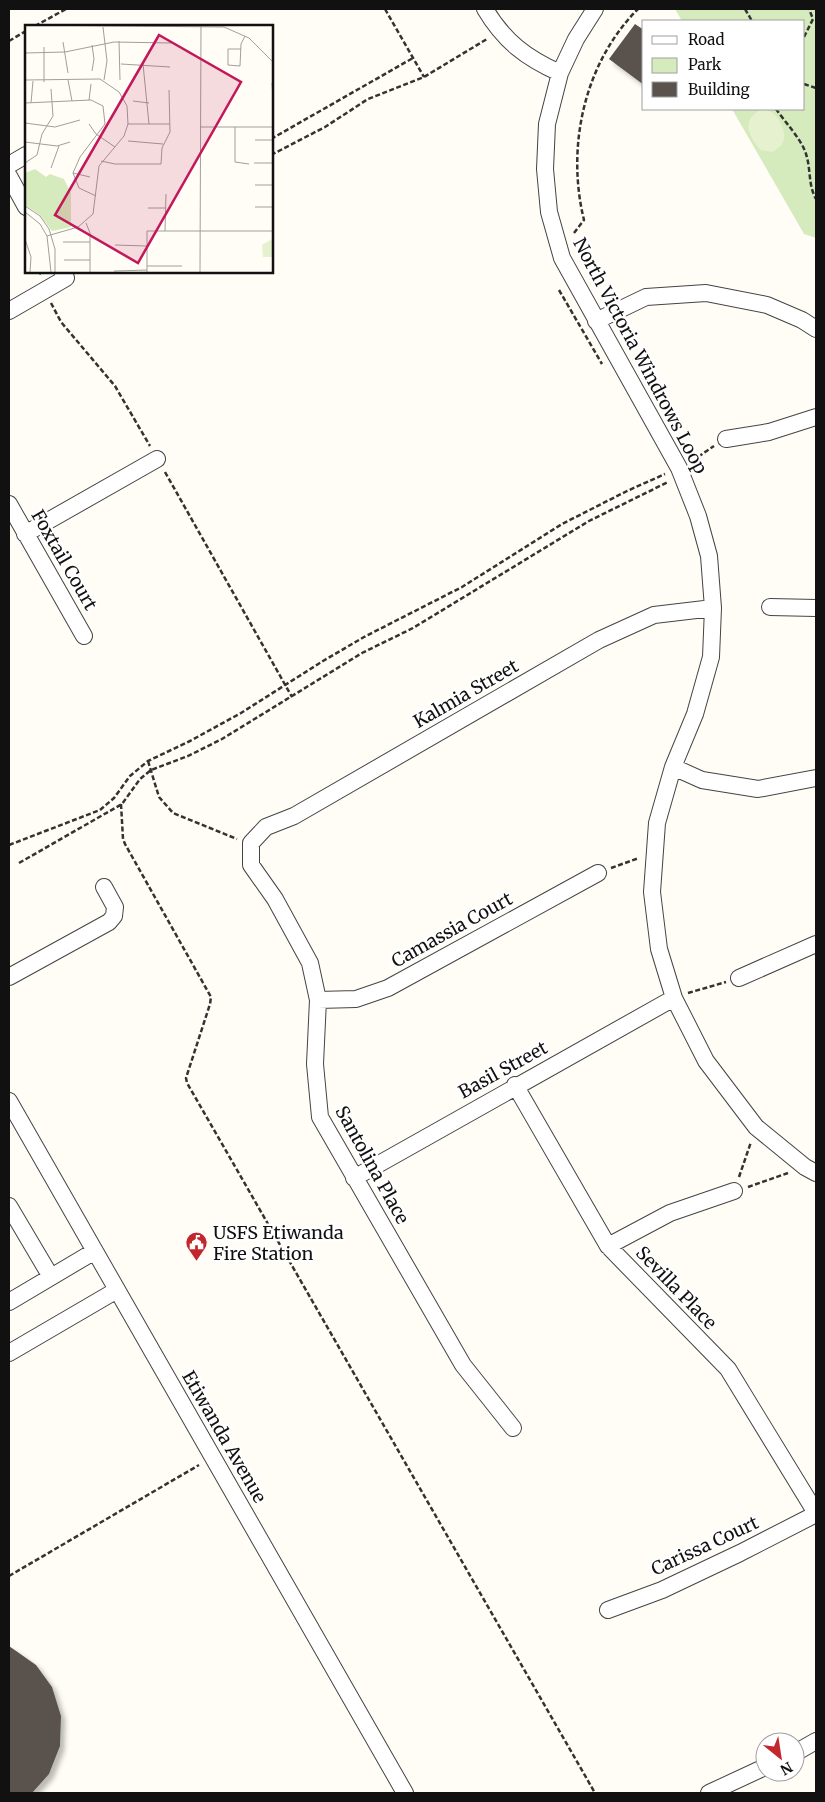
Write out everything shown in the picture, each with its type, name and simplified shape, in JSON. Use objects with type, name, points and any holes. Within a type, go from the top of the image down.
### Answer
[{"type":"street","points":[[485,9],[503,34],[520,51],[539,64],[560,73]]},
{"type":"street","name":"North Victoria Windrows Loop","points":[[594,9],[576,39],[560,73],[547,124],[545,169],[549,212],[562,258],[679,468],[698,516],[709,556],[713,608],[711,657],[695,714],[673,767],[657,823],[652,892],[659,949],[674,998],[706,1061],[756,1127],[811,1170]]},
{"type":"street","points":[[9,165],[25,156]]},
{"type":"street","points":[[9,176],[25,205]]},
{"type":"street","points":[[9,311],[45,290],[64,275]]},
{"type":"street","points":[[596,321],[646,297],[706,293],[767,305],[802,320],[816,329]]},
{"type":"street","points":[[726,439],[769,432],[816,416]]},
{"type":"street","points":[[25,534],[157,459]]},
{"type":"street","name":"Foxtail Court","points":[[9,504],[84,636]]},
{"type":"street","points":[[770,607],[816,608]]},
{"type":"street","name":"Kalmia Street","points":[[251,843],[266,827],[294,816],[599,640],[654,615],[713,608]]},
{"type":"street","points":[[673,767],[702,780],[758,789],[816,778]]},
{"type":"street","name":"Santolina Place","points":[[251,843],[251,865],[275,899],[310,963],[318,1000],[315,1064],[320,1117],[463,1365],[513,1428]]},
{"type":"street","name":"Camassia Court","points":[[318,1000],[356,998],[388,988],[598,873]]},
{"type":"street","points":[[9,977],[109,922],[114,916],[115,907],[104,887]]},
{"type":"street","points":[[739,978],[816,944]]},
{"type":"street","name":"Basil Street","points":[[354,1178],[515,1085],[674,998]]},
{"type":"street","name":"Sevilla Place","points":[[515,1085],[608,1246],[728,1369],[816,1513]]},
{"type":"street","name":"Etiwanda Avenue","points":[[11,1110],[95,1251],[405,1793]]},
{"type":"street","points":[[608,1246],[670,1213],[734,1192]]},
{"type":"street","points":[[9,1206],[51,1277]]},
{"type":"street","points":[[9,1302],[95,1251]]},
{"type":"street","points":[[9,1353],[117,1290]]},
{"type":"street","name":"Carissa Court","points":[[608,1610],[662,1590],[740,1553],[816,1513]]},
{"type":"street","points":[[805,1747],[816,1741]]},
{"type":"street","points":[[708,1793],[755,1772]]},
{"type":"path","points":[[37,25],[66,9]]},
{"type":"path","points":[[385,9],[424,77]]},
{"type":"path","points":[[574,233],[584,220],[577,183],[576,162],[578,135],[587,94],[610,47],[638,9]]},
{"type":"path","points":[[745,9],[751,20]]},
{"type":"path","points":[[805,35],[813,18],[810,9]]},
{"type":"path","points":[[9,41],[25,32]]},
{"type":"path","points":[[272,154],[324,128],[368,99],[424,77],[488,38]]},
{"type":"path","points":[[272,138],[413,58]]},
{"type":"path","points":[[777,110],[806,151],[809,179],[816,199]]},
{"type":"path","points":[[45,290],[61,322],[115,386],[292,697]]},
{"type":"path","points":[[696,459],[726,439]]},
{"type":"path","points":[[9,840],[10,844],[100,810],[114,798],[130,776],[148,761],[207,732],[285,686],[323,660],[364,637],[462,587],[562,524],[627,491],[666,474],[669,483],[641,494],[589,521],[413,628],[362,653],[222,739],[188,756],[151,770],[140,779],[121,804],[19,863]]},
{"type":"path","points":[[148,761],[159,797],[173,813],[232,838],[251,843]]},
{"type":"path","points":[[121,804],[125,844],[211,997],[186,1078],[187,1083],[596,1793]]},
{"type":"path","points":[[598,873],[655,853]]},
{"type":"path","points":[[674,998],[739,978]]},
{"type":"path","points":[[734,1192],[756,1127]]},
{"type":"path","points":[[734,1192],[811,1170]]},
{"type":"path","points":[[9,1576],[213,1457]]},
{"type":"green space","points":[[675,9],[816,9],[816,238],[804,234],[733,110],[805,110],[805,20],[681,20]]},
{"type":"green space","points":[[761,110],[774,115],[780,122],[784,132],[783,143],[772,152],[761,150],[750,134],[749,123],[751,118]]},
{"type":"building","points":[[635,24],[642,29],[642,84],[609,59]]},
{"type":"building","points":[[9,1646],[36,1665],[52,1687],[61,1716],[60,1746],[49,1774],[32,1793],[9,1793]]},
{"type":"place","name":"USFS Etiwanda Fire Station","points":[[197,1262]]}]
